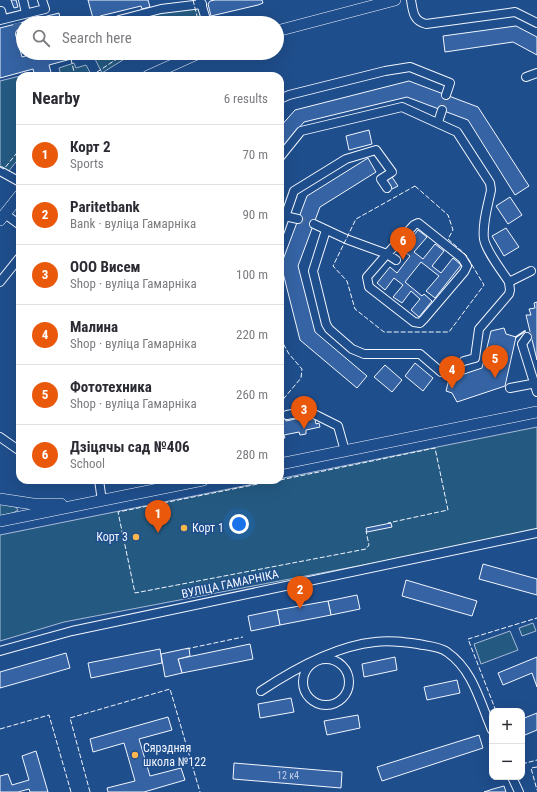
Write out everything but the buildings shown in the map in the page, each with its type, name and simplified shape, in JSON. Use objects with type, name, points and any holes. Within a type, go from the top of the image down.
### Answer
[{"type":"main road","points":[[284,29],[395,0]]},
{"type":"main road","points":[[157,72],[183,60]]},
{"type":"main road","points":[[3,217],[16,200]]},
{"type":"main road","points":[[284,463],[537,412]]},
{"type":"main road","points":[[0,521],[102,501],[176,484]]},
{"type":"main road","points":[[0,499],[33,504],[90,503]]},
{"type":"street","points":[[23,0],[26,13]]},
{"type":"street","points":[[22,16],[26,13],[45,9],[42,0]]},
{"type":"street","points":[[411,0],[414,16],[417,21],[426,24],[515,12],[537,23]]},
{"type":"street","points":[[128,16],[134,13],[201,1],[205,16]]},
{"type":"street","points":[[1,11],[1,19],[16,20]]},
{"type":"street","points":[[284,97],[385,71],[410,67],[450,83],[446,95]]},
{"type":"street","points":[[526,77],[537,73]]},
{"type":"street","points":[[284,152],[301,131],[402,107],[438,122],[457,132],[490,183],[491,190],[484,240],[509,282],[510,290],[509,294],[479,329],[475,358],[464,361]]},
{"type":"street","points":[[438,122],[442,110]]},
{"type":"street","points":[[284,214],[294,191],[346,159],[376,150],[392,172],[381,179],[387,188]]},
{"type":"street","points":[[0,171],[16,180]]},
{"type":"street","points":[[284,216],[298,219]]},
{"type":"street","points":[[3,217],[16,223]]},
{"type":"street","points":[[418,223],[462,258],[467,266],[464,272],[424,319],[420,322],[414,322],[369,287],[367,277],[387,254],[414,225],[418,223]]},
{"type":"street","points":[[314,224],[346,239],[387,254],[396,260]]},
{"type":"street","points":[[326,230],[313,271],[326,324],[329,329],[352,349],[364,354],[420,354],[442,372]]},
{"type":"street","points":[[0,282],[16,262]]},
{"type":"street","points":[[509,282],[531,271]]},
{"type":"street","points":[[510,388],[536,386],[522,344],[527,337]]},
{"type":"street","points":[[287,415],[308,411],[338,426],[345,451]]},
{"type":"street","points":[[0,437],[16,449]]},
{"type":"street","points":[[100,484],[102,501]]},
{"type":"street","name":"ВУЛІЦА ГАМАРНІКА","points":[[0,651],[72,631],[537,533]]},
{"type":"street","points":[[261,691],[316,660],[348,648],[374,642],[399,642],[442,649],[464,668],[470,676],[489,723]]},
{"type":"street","points":[[330,659],[337,661],[347,671],[350,678],[348,692],[337,702],[323,705],[310,698],[306,692],[303,678],[306,671],[316,660],[330,659]]},
{"type":"street","points":[[513,780],[519,792]]},
{"type":"shaded area","points":[[199,7],[202,16],[143,16]]},
{"type":"shaded area","points":[[96,60],[123,60],[104,72],[102,72]]},
{"type":"shaded area","points":[[74,63],[76,68],[86,65],[90,72],[60,72],[59,68]]},
{"type":"shaded area","points":[[16,77],[16,162],[8,172],[0,167],[0,81]]},
{"type":"shaded area","points":[[537,427],[537,530],[442,550],[64,622],[0,641],[0,535],[254,484],[284,484],[284,478]]},
{"type":"shaded area","points":[[0,503],[16,507],[18,510],[13,513],[0,516]]},
{"type":"shaded area","points":[[533,623],[536,631],[522,636],[519,628]]},
{"type":"shaded area","points":[[510,631],[518,650],[481,664],[474,644]]},
{"type":"tunnel","points":[[442,110],[446,95]]},
{"type":"tunnel","points":[[298,219],[314,224]]},
{"type":"tunnel","points":[[527,337],[537,334]]},
{"type":"fence","points":[[193,0],[197,16]]},
{"type":"fence","points":[[71,60],[74,72]]},
{"type":"fence","points":[[97,72],[115,60]]},
{"type":"fence","points":[[0,167],[4,169],[16,154]]},
{"type":"fence","points":[[415,186],[448,215],[453,230],[448,239],[466,255],[484,285],[449,332],[384,332],[355,309],[347,281],[333,266],[356,219],[415,186]]},
{"type":"fence","points":[[284,345],[289,354],[302,369],[301,378],[284,398]]},
{"type":"fence","points":[[284,479],[435,448],[448,510],[388,523]]},
{"type":"fence","points":[[258,484],[118,512],[135,593],[366,549],[369,545],[366,531]]},
{"type":"fence","points":[[495,708],[468,639],[537,618]]},
{"type":"fence","points":[[186,649],[243,637]]},
{"type":"fence","points":[[90,792],[70,718],[170,689],[200,792]]},
{"type":"fence","points":[[0,729],[49,715],[71,792]]},
{"type":"fence","points":[[525,763],[537,760]]},
{"type":"fence","points":[[537,767],[531,768],[537,790]]},
{"type":"wall","points":[[516,337],[525,331]]},
{"type":"place","name":"Дзіцячы сад №406","points":[[403,260]]},
{"type":"place","name":"Фототехника","points":[[495,378]]},
{"type":"place","name":"Малина","points":[[452,389]]},
{"type":"place","name":"ООО Висем","points":[[304,429]]},
{"type":"place","name":"Корт 1","points":[[184,528]]},
{"type":"place","name":"Корт 2","points":[[158,533]]},
{"type":"place","name":"Корт 3","points":[[136,537]]},
{"type":"place","name":"Paritetbank","points":[[300,609]]},
{"type":"place","name":"Сярэдняя школа №122","points":[[135,755]]}]
